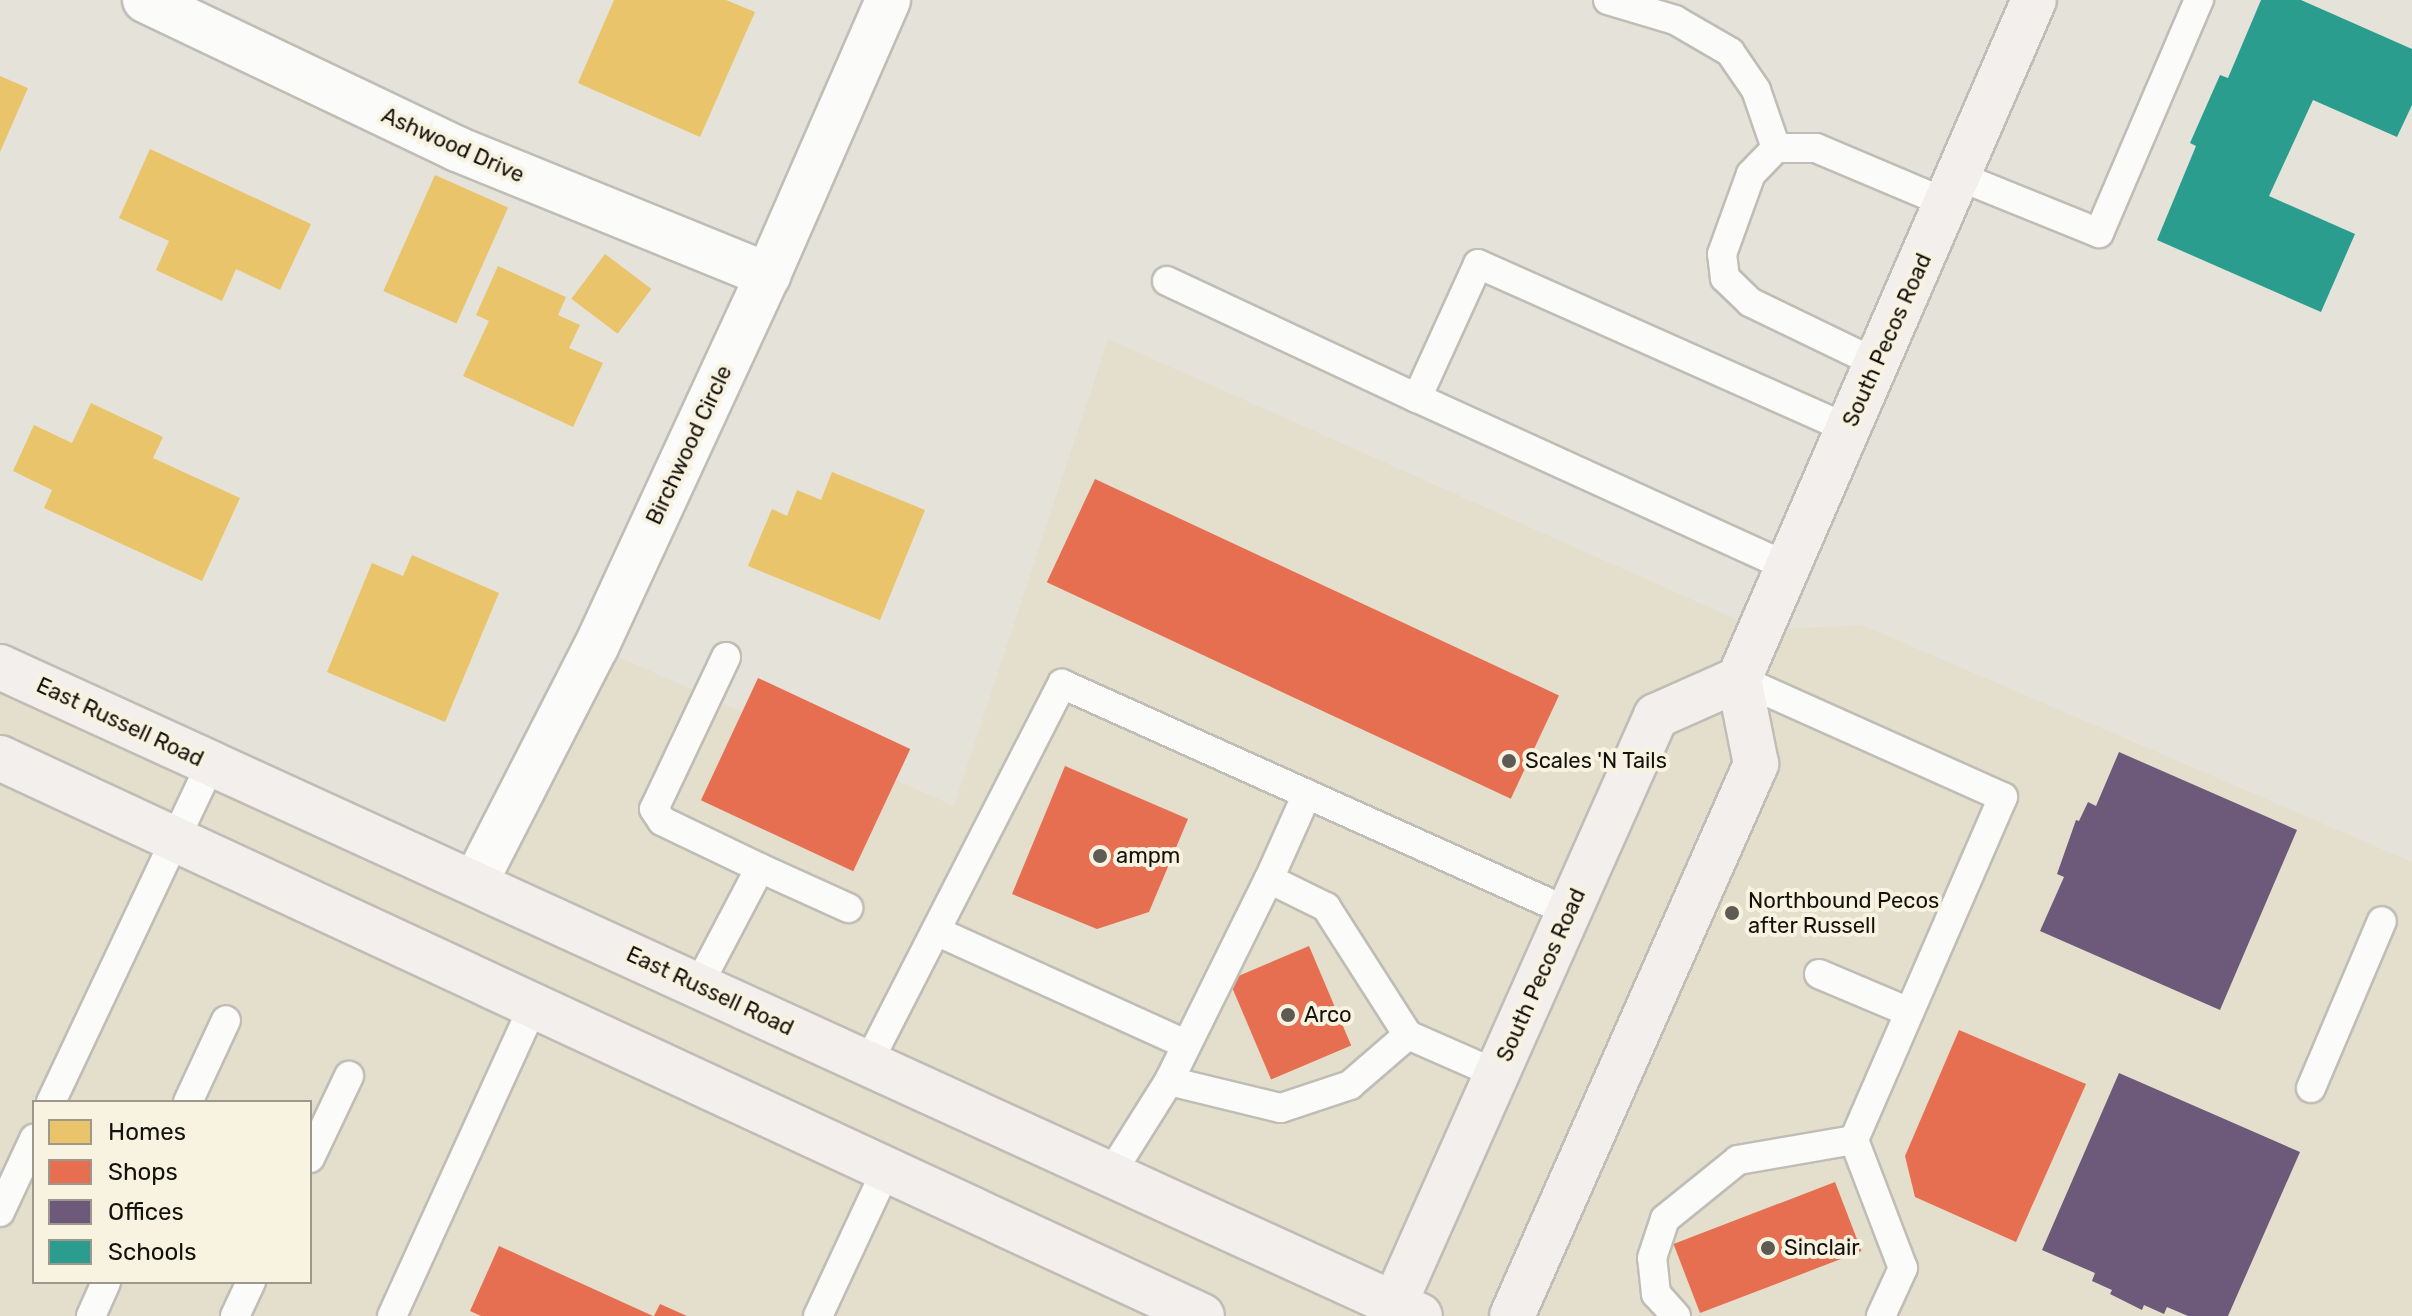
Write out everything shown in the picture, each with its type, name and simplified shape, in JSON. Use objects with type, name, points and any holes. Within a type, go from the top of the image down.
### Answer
[{"type":"main road","name":"South Pecos Road","points":[[1401,1312],[1497,1074],[1656,716],[1739,679],[2034,0]]},
{"type":"main road","name":"East Russell Road","points":[[0,667],[868,1063],[1401,1312]]},
{"type":"main road","points":[[1512,1316],[1756,764],[1739,679]]},
{"type":"main road","points":[[0,758],[440,965],[534,1005],[1202,1316]]},
{"type":"street","name":"Birchwood Circle","points":[[475,883],[596,647],[768,275],[888,0]]},
{"type":"street","name":"Ashwood Drive","points":[[151,1],[457,149],[768,275]]},
{"type":"lane","points":[[1608,0],[1675,20],[1730,52],[1756,90],[1776,148]]},
{"type":"lane","points":[[1876,363],[1750,302],[1725,278],[1722,254],[1751,174],[1776,148],[1816,148],[2099,233],[2199,0]]},
{"type":"lane","points":[[1417,398],[1478,264],[1848,429]]},
{"type":"lane","points":[[1167,281],[1788,567]]},
{"type":"lane","points":[[726,657],[654,809],[662,821],[848,908]]},
{"type":"lane","points":[[1739,679],[2003,797],[1854,1140],[1903,1268],[1881,1316]]},
{"type":"lane","points":[[868,1063],[1062,684],[1569,912]]},
{"type":"lane","points":[[52,1100],[211,763]]},
{"type":"lane","points":[[1110,1175],[1169,1081],[1269,879],[1307,794]]},
{"type":"lane","points":[[698,986],[760,868]]},
{"type":"lane","points":[[1269,879],[1326,907],[1408,1035],[1497,1074]]},
{"type":"lane","points":[[2311,1088],[2382,921]]},
{"type":"lane","points":[[936,931],[1185,1044]]},
{"type":"lane","points":[[1819,974],[1909,1012]]},
{"type":"lane","points":[[397,1314],[534,1005]]},
{"type":"lane","points":[[189,1100],[226,1020]]},
{"type":"lane","points":[[1169,1081],[1281,1108],[1350,1085],[1408,1035]]},
{"type":"lane","points":[[312,1154],[349,1076]]},
{"type":"lane","points":[[1676,1316],[1656,1294],[1652,1258],[1665,1219],[1738,1160],[1854,1140]]},
{"type":"lane","points":[[0,1212],[32,1143]]},
{"type":"lane","points":[[818,1316],[886,1170]]},
{"type":"lane","points":[[91,1316],[105,1284]]},
{"type":"lane","points":[[235,1316],[250,1284]]},
{"type":"shaded area","points":[[1108,339],[1760,630],[1862,625],[2412,862],[2412,1316],[0,1316],[0,666],[475,883],[596,647],[954,806]]},
{"type":"building: Homes","points":[[614,0],[726,0],[755,12],[700,137],[578,83]]},
{"type":"building: Homes","points":[[0,76],[28,88],[0,152]]},
{"type":"building: Homes","points":[[150,149],[311,224],[280,290],[236,269],[222,301],[156,270],[169,241],[119,218]]},
{"type":"building: Homes","points":[[435,175],[508,208],[456,324],[383,291]]},
{"type":"building: Homes","points":[[605,254],[651,289],[618,334],[571,299]]},
{"type":"building: Homes","points":[[498,266],[566,297],[558,315],[580,325],[569,348],[603,363],[573,427],[463,376],[489,321],[476,315]]},
{"type":"building: Homes","points":[[91,403],[163,437],[153,458],[240,498],[202,581],[44,508],[52,490],[13,471],[34,425],[72,443]]},
{"type":"building: Homes","points":[[832,472],[925,510],[880,620],[748,566],[772,509],[787,516],[797,490],[821,500]]},
{"type":"building: Homes","points":[[412,555],[499,593],[445,722],[327,672],[372,563],[403,576]]},
{"type":"building: Shops","points":[[1095,479],[1559,695],[1511,799],[1047,582]]},
{"type":"building: Shops","points":[[758,678],[910,749],[853,871],[701,800]]},
{"type":"building: Shops","name":"ampm","points":[[1065,766],[1188,819],[1149,912],[1097,929],[1012,894]]},
{"type":"building: Shops","points":[[1309,946],[1351,1045],[1271,1079],[1229,980]]},
{"type":"building: Shops","points":[[1959,1030],[2086,1084],[2016,1242],[1915,1197],[1905,1156]]},
{"type":"building: Shops","name":"Sinclair","points":[[1835,1182],[1862,1251],[1700,1313],[1673,1244]]},
{"type":"building: Shops","points":[[499,1246],[653,1316],[481,1316],[470,1311]]},
{"type":"building: Shops","points":[[660,1304],[687,1316],[654,1316]]},
{"type":"building: Offices","points":[[2119,752],[2297,830],[2220,1010],[2040,931],[2064,877],[2057,874],[2076,820],[2079,821],[2088,802],[2096,806]]},
{"type":"building: Offices","points":[[2119,1073],[2300,1152],[2228,1316],[2188,1316],[2167,1307],[2164,1314],[2144,1305],[2142,1310],[2092,1281],[2095,1273],[2042,1250]]},
{"type":"building: Schools","points":[[2261,0],[2301,0],[2412,49],[2412,105],[2397,137],[2313,100],[2269,196],[2355,234],[2321,312],[2157,240],[2196,146],[2190,143],[2220,75],[2228,78]]},
{"type":"place","name":"Scales 'N Tails","points":[[1509,761]]},
{"type":"place","name":"ampm","points":[[1100,856]]},
{"type":"place","name":"Northbound Pecos after Russell","points":[[1732,913]]},
{"type":"place","name":"Arco","points":[[1288,1015]]},
{"type":"place","name":"Sinclair","points":[[1768,1248]]}]
